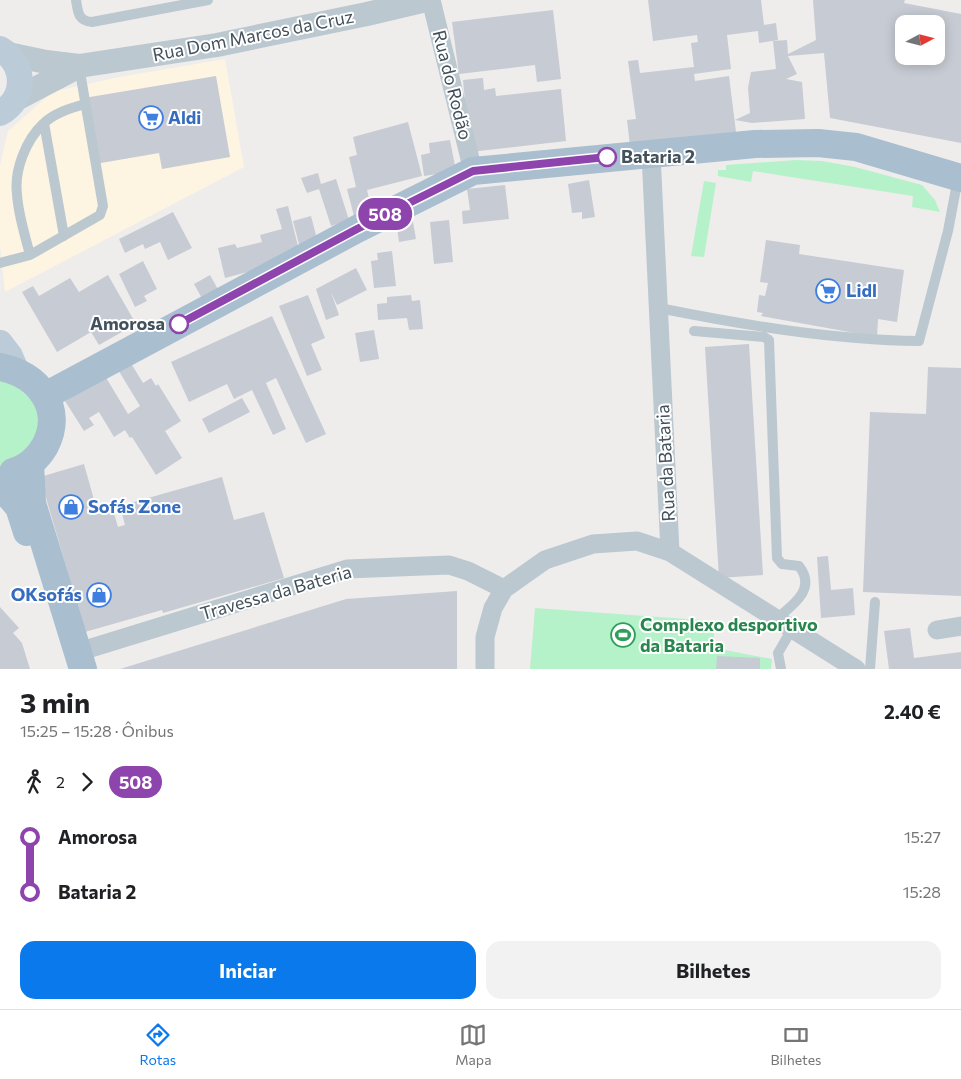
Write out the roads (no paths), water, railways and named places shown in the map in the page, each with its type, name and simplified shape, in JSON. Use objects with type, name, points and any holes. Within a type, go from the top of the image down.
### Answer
[{"type":"main road","points":[[4,52],[19,70],[20,89],[4,110]]},
{"type":"main road","points":[[45,396],[357,229],[473,171],[754,144],[818,144],[856,147],[960,177]]},
{"type":"main road","points":[[0,343],[10,356],[8,369],[32,381],[45,396],[51,410],[53,424],[41,453],[30,464],[18,471],[0,475]]},
{"type":"main road","points":[[30,464],[32,503],[76,663]]},
{"type":"main road","points":[[0,485],[19,507],[76,663]]},
{"type":"street","name":"Rua Dom Marcos da Cruz","points":[[4,52],[46,62],[79,66],[217,45],[426,0]]},
{"type":"street","name":"Rua do Rodão","points":[[430,0],[473,171]]},
{"type":"street","name":"Rua Dom Marcos da Cruz","points":[[4,110],[79,66]]},
{"type":"street","name":"Rua da Bataria","points":[[651,154],[670,552]]},
{"type":"street","points":[[485,669],[485,637],[493,608],[504,589],[545,560],[593,544],[637,541],[670,552],[856,669]]},
{"type":"street","name":"Travessa da Bateria","points":[[76,663],[347,569],[449,565],[468,570],[504,589]]},
{"type":"street","points":[[937,630],[961,626]]},
{"type":"lane","points":[[76,0],[78,16],[84,21],[92,22],[208,0]]},
{"type":"lane","points":[[0,262],[30,255],[100,215],[103,206],[79,66]]},
{"type":"lane","points":[[30,255],[16,193],[19,167],[28,144],[44,123],[67,110],[85,104]]},
{"type":"lane","points":[[44,123],[64,236]]},
{"type":"lane","points":[[659,308],[710,318],[875,340],[918,341],[948,231],[960,177]]},
{"type":"lane","points":[[694,331],[764,337],[769,340],[777,558],[782,564],[799,566],[805,574],[807,583],[798,602],[776,618]]},
{"type":"lane","points":[[870,669],[875,602]]},
{"type":"lane","points":[[781,669],[778,653],[792,629]]},
{"type":"place","name":"Aldi","points":[[151,118]]},
{"type":"place","name":"Bataria 2","points":[[607,157]]},
{"type":"place","name":"Lidl","points":[[828,291]]},
{"type":"place","name":"Amorosa","points":[[179,324]]},
{"type":"place","name":"Sofás Zone","points":[[71,507]]},
{"type":"place","name":"OKsofás","points":[[99,595]]},
{"type":"place","name":"Complexo desportivo da Bataria","points":[[623,635]]}]
